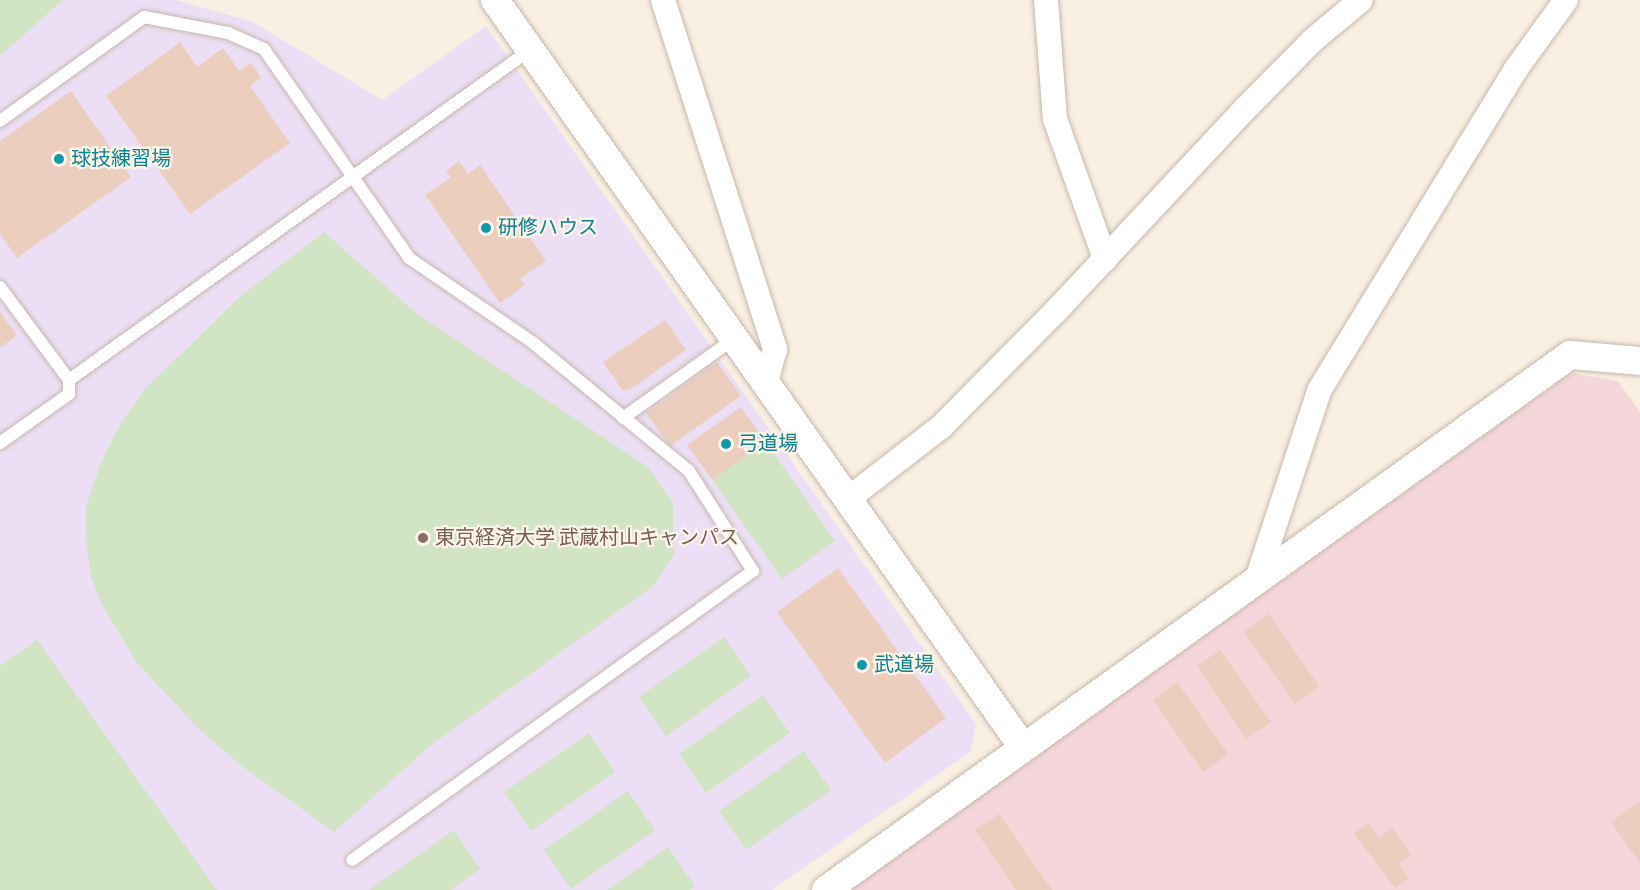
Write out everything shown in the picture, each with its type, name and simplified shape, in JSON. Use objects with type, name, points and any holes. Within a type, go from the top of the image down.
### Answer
[{"type":"street","points":[[495,0],[1023,747]]},
{"type":"street","points":[[663,0],[775,349],[766,382]]},
{"type":"street","points":[[1046,0],[1054,118],[1105,259]]},
{"type":"street","points":[[848,499],[942,426],[1105,259],[1246,108],[1313,40],[1361,0]]},
{"type":"street","points":[[1256,582],[1320,389],[1510,79],[1566,0]]},
{"type":"street","points":[[826,890],[1570,355],[1640,361]]},
{"type":"lane","points":[[0,122],[144,17],[228,33],[264,49],[409,258],[532,342],[688,471],[753,571],[352,860]]},
{"type":"lane","points":[[69,380],[530,50]]},
{"type":"lane","points":[[0,287],[69,380],[69,394],[0,443]]},
{"type":"lane","points":[[623,418],[735,338]]},
{"type":"shaded area","name":"東京経済大学 武蔵村山キャンパス","points":[[0,0],[176,0],[253,22],[382,100],[486,26],[976,724],[970,752],[772,890],[0,890]]},
{"type":"shaded area","points":[[1571,373],[1618,381],[1640,412],[1640,890],[850,890]]},
{"type":"green space","points":[[0,0],[63,0],[0,56]]},
{"type":"green space","points":[[324,232],[415,312],[648,467],[673,502],[674,555],[652,587],[431,745],[334,832],[243,767],[199,729],[137,663],[101,603],[91,576],[86,540],[86,506],[101,463],[120,424],[146,388],[242,295]]},
{"type":"green space","points":[[766,442],[835,541],[782,579],[712,480]]},
{"type":"green space","points":[[724,637],[751,676],[666,736],[639,697]]},
{"type":"green space","points":[[37,640],[217,890],[0,890],[0,666]]},
{"type":"green space","points":[[763,695],[790,733],[706,793],[679,754]]},
{"type":"green space","points":[[589,733],[615,772],[531,831],[504,792]]},
{"type":"green space","points":[[804,751],[831,790],[746,850],[719,811]]},
{"type":"green space","points":[[628,791],[655,830],[571,889],[544,850]]},
{"type":"green space","points":[[454,830],[480,869],[450,890],[369,890]]},
{"type":"green space","points":[[668,847],[695,886],[689,890],[607,890]]},
{"type":"building","points":[[180,42],[197,67],[223,48],[239,71],[251,63],[261,78],[250,86],[290,143],[190,214],[106,96]]},
{"type":"building","name":"球技練習場","points":[[71,91],[131,177],[17,258],[0,234],[0,141]]},
{"type":"building","name":"研修ハウス","points":[[459,161],[468,174],[480,165],[546,261],[520,279],[525,285],[500,303],[425,195],[451,177],[446,171]]},
{"type":"building","points":[[0,312],[17,335],[0,348]]},
{"type":"building","points":[[665,320],[686,350],[629,390],[622,390],[603,362]]},
{"type":"building","points":[[717,362],[741,396],[670,446],[646,413]]},
{"type":"building","name":"弓道場","points":[[741,407],[766,442],[712,480],[687,445]]},
{"type":"building","name":"武道場","points":[[838,568],[946,718],[885,763],[777,612]]},
{"type":"building","points":[[1269,614],[1319,686],[1295,704],[1244,632]]},
{"type":"building","points":[[1220,650],[1271,722],[1246,739],[1197,666]]},
{"type":"building","points":[[1177,682],[1228,754],[1203,772],[1153,700]]},
{"type":"building","points":[[1640,801],[1640,863],[1611,822]]},
{"type":"building","points":[[999,814],[1052,890],[1016,890],[975,830]]},
{"type":"building","points":[[1369,823],[1379,837],[1392,828],[1411,854],[1398,864],[1409,878],[1395,888],[1354,833]]},
{"type":"place","name":"球技練習場","points":[[59,159]]},
{"type":"place","name":"研修ハウス","points":[[486,228]]},
{"type":"place","name":"弓道場","points":[[726,444]]},
{"type":"place","name":"東京経済大学 武蔵村山キャンパス","points":[[423,538]]},
{"type":"place","name":"武道場","points":[[862,665]]}]
